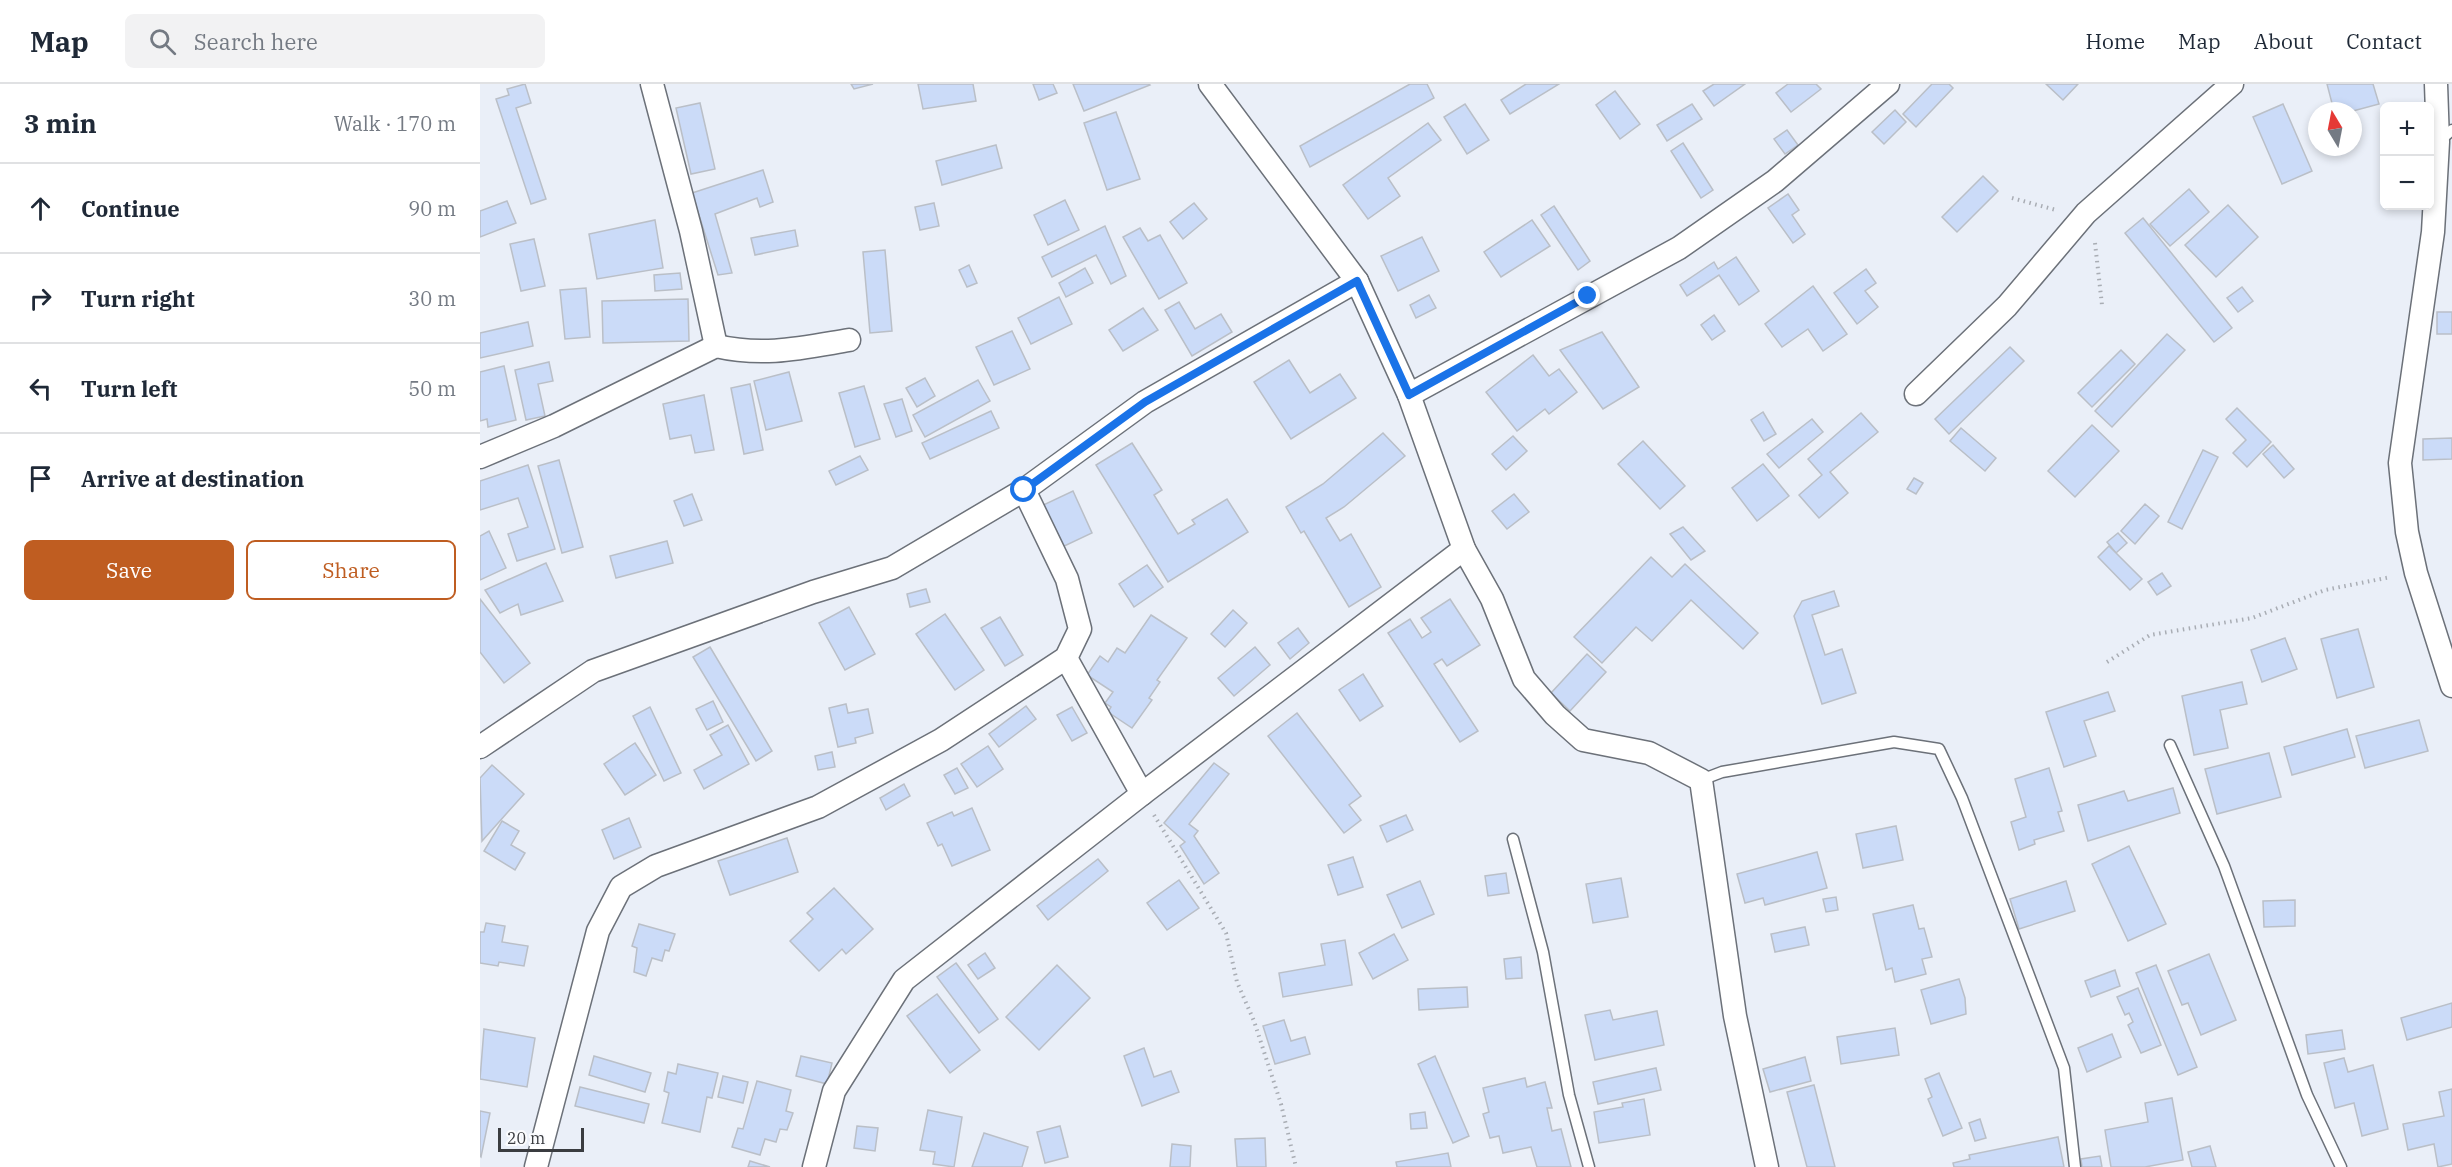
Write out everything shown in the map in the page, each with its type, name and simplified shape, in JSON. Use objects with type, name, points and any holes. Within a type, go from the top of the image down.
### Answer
[{"type":"street","points":[[652,84],[691,231],[716,346]]},
{"type":"street","points":[[1210,84],[1357,281],[1409,395],[1464,549],[1492,599],[1524,679],[1555,715],[1583,740],[1649,753],[1701,780],[1735,1016],[1767,1167]]},
{"type":"street","points":[[1409,395],[1679,248],[1775,181],[1888,84]]},
{"type":"street","points":[[1916,394],[2007,306],[2086,213],[2232,84]]},
{"type":"street","points":[[2436,84],[2445,136],[2400,463],[2407,532],[2416,573],[2452,686]]},
{"type":"street","points":[[480,747],[593,671],[813,592],[892,568],[1024,490],[1145,402],[1357,281]]},
{"type":"street","points":[[480,457],[554,426],[716,346],[743,352],[779,352],[849,340]]},
{"type":"street","points":[[536,1167],[598,931],[621,887],[656,866],[818,807],[941,740],[1066,658],[1080,629],[1067,579],[1024,490]]},
{"type":"street","points":[[814,1167],[834,1091],[904,980],[1142,794],[1464,549]]},
{"type":"street","points":[[1066,658],[1142,794]]},
{"type":"lane","points":[[1701,780],[1722,772],[1894,742],[1939,749],[1962,798],[2064,1068],[2075,1167]]},
{"type":"lane","points":[[2170,746],[2224,866],[2307,1095],[2342,1167]]},
{"type":"lane","points":[[1513,839],[1542,952],[1569,1095],[1589,1167]]},
{"type":"path","points":[[2107,662],[2150,635],[2252,618],[2325,590],[2416,573]]},
{"type":"path","points":[[1142,794],[1226,933],[1237,982],[1254,1021],[1281,1104],[1296,1167]]},
{"type":"building","points":[[525,84],[531,103],[516,108],[546,199],[531,204],[496,99],[509,95],[507,89]]},
{"type":"building","points":[[851,84],[873,84],[854,89]]},
{"type":"building","points":[[918,84],[973,84],[976,101],[923,109]]},
{"type":"building","points":[[1033,84],[1053,84],[1057,93],[1039,100]]},
{"type":"building","points":[[1073,84],[1149,84],[1150,85],[1084,111]]},
{"type":"building","points":[[1410,84],[1427,84],[1434,98],[1310,167],[1300,146]]},
{"type":"building","points":[[1526,84],[1559,84],[1510,114],[1501,100]]},
{"type":"building","points":[[1714,84],[1745,84],[1714,106],[1703,91]]},
{"type":"building","points":[[1788,84],[1816,84],[1821,89],[1791,112],[1776,93]]},
{"type":"building","points":[[1932,84],[1949,84],[1953,88],[1916,127],[1903,114]]},
{"type":"building","points":[[2046,84],[2078,84],[2063,100]]},
{"type":"building","points":[[2327,84],[2373,84],[2379,104],[2362,109],[2362,102],[2332,102]]},
{"type":"building","points":[[1615,91],[1640,124],[1620,139],[1596,105]]},
{"type":"building","points":[[700,103],[715,169],[691,174],[676,108]]},
{"type":"building","points":[[1465,104],[1489,140],[1467,154],[1444,117]]},
{"type":"building","points":[[1692,104],[1702,119],[1667,141],[1657,125]]},
{"type":"building","points":[[2283,104],[2312,171],[2282,184],[2253,117]]},
{"type":"building","points":[[1895,110],[1906,122],[1884,144],[1872,132]]},
{"type":"building","points":[[1116,112],[1140,179],[1107,190],[1084,123]]},
{"type":"building","points":[[1428,123],[1441,140],[1388,178],[1400,196],[1368,219],[1343,185]]},
{"type":"building","points":[[1787,130],[1798,145],[1785,154],[1774,139]]},
{"type":"building","points":[[1683,143],[1713,190],[1701,198],[1671,151]]},
{"type":"building","points":[[996,145],[1002,168],[942,185],[936,161]]},
{"type":"building","points":[[763,170],[773,202],[760,207],[757,198],[715,214],[732,273],[718,275],[692,193]]},
{"type":"building","points":[[1983,176],[1998,191],[1957,232],[1942,217]]},
{"type":"building","points":[[2189,189],[2209,212],[2170,246],[2150,224]]},
{"type":"building","points":[[1788,194],[1799,210],[1792,215],[1805,234],[1793,243],[1768,208]]},
{"type":"building","points":[[1065,200],[1079,230],[1048,245],[1034,215]]},
{"type":"building","points":[[507,201],[516,223],[480,237],[480,211]]},
{"type":"building","points":[[934,203],[939,226],[920,230],[915,207]]},
{"type":"building","points":[[1194,203],[1207,219],[1183,239],[1170,222]]},
{"type":"building","points":[[2228,205],[2258,237],[2216,277],[2185,245]]},
{"type":"building","points":[[1554,206],[1590,261],[1578,270],[1541,215]]},
{"type":"building","points":[[2143,218],[2232,328],[2214,342],[2125,233]]},
{"type":"building","points":[[655,220],[663,268],[597,279],[589,234]]},
{"type":"building","points":[[1532,220],[1550,246],[1501,277],[1484,252]]},
{"type":"building","points":[[1105,226],[1126,276],[1111,284],[1096,255],[1052,277],[1042,257]]},
{"type":"building","points":[[1140,228],[1148,241],[1160,235],[1187,283],[1159,299],[1123,237]]},
{"type":"building","points":[[795,230],[798,246],[755,255],[751,238]]},
{"type":"building","points":[[1422,237],[1439,271],[1398,291],[1381,256]]},
{"type":"building","points":[[534,239],[545,286],[521,291],[510,244]]},
{"type":"building","points":[[885,250],[892,331],[870,333],[863,252]]},
{"type":"building","points":[[1736,257],[1759,291],[1739,305],[1719,275],[1687,296],[1680,285],[1714,262],[1718,269]]},
{"type":"building","points":[[969,265],[977,283],[967,287],[959,270]]},
{"type":"building","points":[[1085,268],[1093,283],[1066,297],[1059,283]]},
{"type":"building","points":[[1866,269],[1876,283],[1865,291],[1878,307],[1857,324],[1834,293]]},
{"type":"building","points":[[680,273],[682,289],[655,291],[654,275]]},
{"type":"building","points":[[1813,286],[1847,334],[1823,351],[1808,329],[1782,347],[1765,324]]},
{"type":"building","points":[[2242,287],[2253,301],[2238,312],[2227,298]]},
{"type":"building","points":[[586,288],[590,337],[565,339],[560,290]]},
{"type":"building","points":[[1429,295],[1436,308],[1416,318],[1410,305]]},
{"type":"building","points":[[1059,297],[1072,324],[1031,344],[1018,318]]},
{"type":"building","points":[[688,299],[689,341],[603,343],[602,301]]},
{"type":"building","points":[[1179,302],[1195,329],[1221,314],[1232,332],[1192,356],[1165,310]]},
{"type":"building","points":[[1143,308],[1158,330],[1123,351],[1109,330]]},
{"type":"building","points":[[2437,312],[2452,312],[2452,334],[2437,334]]},
{"type":"building","points":[[1714,315],[1725,331],[1712,340],[1701,325]]},
{"type":"building","points":[[528,322],[533,346],[480,358],[480,333]]},
{"type":"building","points":[[1012,331],[1030,369],[994,385],[976,347]]},
{"type":"building","points":[[1602,332],[1639,387],[1603,409],[1560,350]]},
{"type":"building","points":[[2167,334],[2185,350],[2112,427],[2095,411]]},
{"type":"building","points":[[2010,347],[2024,361],[1949,434],[1935,419]]},
{"type":"building","points":[[2121,350],[2135,364],[2092,407],[2078,393]]},
{"type":"building","points":[[1533,355],[1549,376],[1559,369],[1577,392],[1549,414],[1545,409],[1517,431],[1486,392]]},
{"type":"building","points":[[1289,360],[1310,393],[1340,374],[1356,398],[1291,439],[1254,382]]},
{"type":"building","points":[[549,362],[553,381],[538,384],[545,416],[526,420],[515,370]]},
{"type":"building","points":[[504,366],[516,420],[488,427],[487,419],[480,421],[480,372]]},
{"type":"building","points":[[789,372],[802,421],[766,430],[754,381]]},
{"type":"building","points":[[925,378],[935,396],[917,407],[906,388]]},
{"type":"building","points":[[978,380],[990,401],[925,437],[913,415]]},
{"type":"building","points":[[750,384],[763,450],[744,454],[731,388]]},
{"type":"building","points":[[864,386],[880,439],[855,447],[839,393]]},
{"type":"building","points":[[704,395],[714,450],[695,453],[691,435],[670,439],[663,404]]},
{"type":"building","points":[[902,399],[912,431],[896,437],[884,404]]},
{"type":"building","points":[[2237,408],[2271,442],[2247,467],[2233,453],[2246,440],[2226,419]]},
{"type":"building","points":[[991,411],[999,428],[930,459],[922,443]]},
{"type":"building","points":[[1763,412],[1776,434],[1764,441],[1751,420]]},
{"type":"building","points":[[1861,413],[1878,432],[1830,472],[1848,493],[1819,518],[1799,495],[1822,475],[1808,459]]},
{"type":"building","points":[[1812,419],[1823,432],[1779,468],[1767,454]]},
{"type":"building","points":[[2092,425],[2119,451],[2075,497],[2048,471]]},
{"type":"building","points":[[1961,428],[1996,458],[1985,471],[1950,441]]},
{"type":"building","points":[[1383,433],[1405,456],[1344,507],[1326,518],[1340,541],[1351,534],[1381,587],[1349,607],[1304,531],[1301,533],[1286,507],[1323,484]]},
{"type":"building","points":[[1513,436],[1527,451],[1506,470],[1492,454]]},
{"type":"building","points":[[2452,438],[2452,459],[2423,460],[2423,439]]},
{"type":"building","points":[[1643,441],[1685,486],[1660,509],[1618,464]]},
{"type":"building","points":[[1132,443],[1162,490],[1154,495],[1178,534],[1195,524],[1192,520],[1227,499],[1248,532],[1168,582],[1096,465]]},
{"type":"building","points":[[2273,445],[2294,469],[2284,478],[2263,454]]},
{"type":"building","points":[[2203,450],[2218,457],[2182,529],[2168,522]]},
{"type":"building","points":[[860,456],[868,470],[836,485],[829,471]]},
{"type":"building","points":[[559,460],[583,547],[562,553],[538,466]]},
{"type":"building","points":[[1763,464],[1789,496],[1757,521],[1732,488]]},
{"type":"building","points":[[528,465],[555,549],[517,561],[508,534],[528,527],[518,498],[480,510],[480,481]]},
{"type":"building","points":[[1914,478],[1923,483],[1916,494],[1907,489]]},
{"type":"building","points":[[1073,491],[1092,533],[1058,549],[1039,507]]},
{"type":"building","points":[[692,494],[702,520],[684,526],[674,501]]},
{"type":"building","points":[[1514,494],[1529,512],[1507,529],[1492,511]]},
{"type":"building","points":[[2145,504],[2159,516],[2135,544],[2121,531]]},
{"type":"building","points":[[1683,527],[1705,551],[1691,560],[1670,534]]},
{"type":"building","points":[[489,531],[506,568],[480,580],[480,536]]},
{"type":"building","points":[[2118,533],[2127,543],[2116,553],[2107,542]]},
{"type":"building","points":[[667,541],[673,563],[616,578],[610,556]]},
{"type":"building","points":[[2109,546],[2142,579],[2130,590],[2098,557]]},
{"type":"building","points":[[1651,557],[1672,577],[1685,564],[1758,633],[1743,649],[1691,600],[1652,641],[1636,627],[1602,663],[1574,637]]},
{"type":"building","points":[[546,563],[563,601],[521,615],[518,604],[500,613],[485,590]]},
{"type":"building","points":[[1147,565],[1163,587],[1134,607],[1119,584]]},
{"type":"building","points":[[2162,573],[2171,586],[2157,595],[2148,582]]},
{"type":"building","points":[[926,589],[930,602],[910,607],[907,594]]},
{"type":"building","points":[[1834,591],[1839,606],[1812,615],[1825,655],[1842,649],[1856,693],[1822,704],[1794,616],[1802,601]]},
{"type":"building","points":[[480,599],[530,663],[504,683],[480,652]]},
{"type":"building","points":[[1450,599],[1480,645],[1447,666],[1442,659],[1434,664],[1478,731],[1460,742],[1388,633],[1410,619],[1422,638],[1431,632],[1421,618]]},
{"type":"building","points":[[849,607],[875,654],[845,670],[819,623]]},
{"type":"building","points":[[1233,610],[1247,623],[1225,647],[1211,634]]},
{"type":"building","points":[[945,614],[984,670],[955,690],[916,634]]},
{"type":"building","points":[[1151,615],[1187,638],[1157,680],[1160,682],[1149,698],[1152,700],[1132,728],[1108,712],[1111,707],[1105,703],[1113,692],[1087,675],[1100,656],[1108,662],[1117,648],[1125,653]]},
{"type":"building","points":[[1000,617],[1023,655],[1005,666],[981,628]]},
{"type":"building","points":[[1298,628],[1309,643],[1290,659],[1278,643]]},
{"type":"building","points":[[2358,629],[2374,687],[2337,698],[2321,639]]},
{"type":"building","points":[[2285,638],[2297,669],[2262,682],[2251,650]]},
{"type":"building","points":[[710,647],[772,751],[756,761],[693,657]]},
{"type":"building","points":[[1255,647],[1270,665],[1234,696],[1218,678]]},
{"type":"building","points":[[1587,654],[1606,672],[1570,711],[1551,693]]},
{"type":"building","points":[[1363,674],[1383,706],[1360,721],[1339,690]]},
{"type":"building","points":[[2242,682],[2247,704],[2220,710],[2228,748],[2194,755],[2182,696]]},
{"type":"building","points":[[2108,692],[2115,711],[2084,721],[2096,756],[2064,767],[2046,712]]},
{"type":"building","points":[[713,701],[723,722],[707,730],[696,709]]},
{"type":"building","points":[[846,704],[848,713],[868,709],[873,733],[855,738],[856,743],[838,747],[829,708]]},
{"type":"building","points":[[1026,706],[1036,719],[999,747],[989,734]]},
{"type":"building","points":[[650,707],[681,773],[664,781],[633,716]]},
{"type":"building","points":[[1072,707],[1087,733],[1072,741],[1057,715]]},
{"type":"building","points":[[1297,713],[1361,796],[1349,805],[1361,820],[1344,833],[1268,736]]},
{"type":"building","points":[[2419,720],[2428,751],[2365,768],[2356,736]]},
{"type":"building","points":[[728,725],[749,764],[704,789],[694,770],[722,755],[710,735]]},
{"type":"building","points":[[2347,729],[2355,757],[2292,775],[2284,747]]},
{"type":"building","points":[[635,743],[656,775],[625,795],[604,764]]},
{"type":"building","points":[[988,746],[1003,769],[977,787],[961,764]]},
{"type":"building","points":[[832,752],[835,767],[818,770],[815,756]]},
{"type":"building","points":[[2269,753],[2281,797],[2217,814],[2205,769]]},
{"type":"building","points":[[1214,763],[1229,774],[1189,824],[1198,831],[1194,836],[1219,873],[1204,884],[1180,846],[1185,842],[1164,823]]},
{"type":"building","points":[[492,765],[524,794],[482,841],[480,778]]},
{"type":"building","points":[[957,768],[968,788],[955,794],[944,775]]},
{"type":"building","points":[[2049,768],[2062,811],[2058,812],[2064,831],[2034,840],[2035,844],[2019,850],[2011,822],[2026,817],[2015,779]]},
{"type":"building","points":[[904,784],[910,796],[886,810],[880,798]]},
{"type":"building","points":[[2173,788],[2180,813],[2088,841],[2078,805],[2124,791],[2128,801]]},
{"type":"building","points":[[972,808],[990,850],[952,866],[942,844],[938,846],[927,823],[952,812],[954,816]]},
{"type":"building","points":[[1406,815],[1413,830],[1387,842],[1380,826]]},
{"type":"building","points":[[629,818],[641,847],[614,859],[602,830]]},
{"type":"building","points":[[502,821],[519,831],[511,845],[525,853],[515,870],[484,851]]},
{"type":"building","points":[[1896,826],[1903,860],[1863,868],[1856,834]]},
{"type":"building","points":[[787,838],[798,872],[730,895],[718,861]]},
{"type":"building","points":[[2129,846],[2166,924],[2128,941],[2092,864]]},
{"type":"building","points":[[1817,852],[1827,888],[1765,905],[1763,898],[1745,903],[1737,874]]},
{"type":"building","points":[[1353,857],[1363,887],[1338,895],[1328,865]]},
{"type":"building","points":[[1098,859],[1108,871],[1048,920],[1037,906]]},
{"type":"building","points":[[1506,873],[1509,893],[1488,896],[1485,876]]},
{"type":"building","points":[[1621,878],[1628,917],[1593,923],[1586,884]]},
{"type":"building","points":[[1179,880],[1199,908],[1167,930],[1147,903]]},
{"type":"building","points":[[1420,881],[1434,914],[1402,928],[1387,895]]},
{"type":"building","points":[[2066,881],[2075,911],[2019,929],[2010,899]]},
{"type":"building","points":[[834,888],[873,929],[846,954],[842,949],[819,971],[790,941],[813,919],[807,913]]},
{"type":"building","points":[[1836,897],[1838,910],[1826,912],[1823,899]]},
{"type":"building","points":[[2295,900],[2295,926],[2264,927],[2263,901]]},
{"type":"building","points":[[1913,905],[1919,929],[1924,928],[1932,957],[1922,959],[1926,974],[1895,982],[1892,968],[1886,970],[1873,914]]},
{"type":"building","points":[[486,923],[505,926],[502,942],[528,946],[524,966],[499,962],[498,966],[480,963],[480,932],[484,932]]},
{"type":"building","points":[[639,924],[675,934],[669,951],[665,950],[662,961],[652,958],[646,976],[634,972],[637,948],[632,946]]},
{"type":"building","points":[[1805,927],[1809,945],[1775,952],[1771,934]]},
{"type":"building","points":[[1394,934],[1408,960],[1373,979],[1359,953]]},
{"type":"building","points":[[1345,940],[1352,985],[1283,997],[1279,973],[1325,965],[1321,944]]},
{"type":"building","points":[[985,953],[995,968],[978,979],[968,965]]},
{"type":"building","points":[[2209,954],[2236,1020],[2201,1035],[2188,1003],[2182,1005],[2168,971]]},
{"type":"building","points":[[1521,957],[1522,978],[1506,979],[1504,959]]},
{"type":"building","points":[[956,963],[998,1019],[979,1033],[937,977]]},
{"type":"building","points":[[1057,965],[1090,998],[1039,1050],[1006,1017]]},
{"type":"building","points":[[2156,965],[2197,1067],[2178,1075],[2136,973]]},
{"type":"building","points":[[2115,970],[2120,986],[2091,997],[2085,981]]},
{"type":"building","points":[[1959,979],[1965,998],[1966,1014],[1931,1024],[1921,990]]},
{"type":"building","points":[[1467,987],[1468,1007],[1419,1010],[1418,989]]},
{"type":"building","points":[[2138,988],[2161,1045],[2141,1053],[2128,1025],[2133,1022],[2129,1013],[2125,1015],[2117,997]]},
{"type":"building","points":[[937,994],[980,1050],[950,1073],[907,1016]]},
{"type":"building","points":[[2452,1003],[2452,1027],[2407,1040],[2401,1018]]},
{"type":"building","points":[[1610,1010],[1613,1020],[1657,1011],[1664,1045],[1595,1060],[1585,1015]]},
{"type":"building","points":[[1284,1020],[1291,1041],[1305,1037],[1310,1054],[1275,1064],[1263,1026]]},
{"type":"building","points":[[1895,1028],[1899,1055],[1841,1064],[1837,1037]]},
{"type":"building","points":[[484,1029],[535,1038],[527,1087],[480,1079]]},
{"type":"building","points":[[2342,1030],[2345,1049],[2308,1054],[2306,1035]]},
{"type":"building","points":[[2112,1034],[2121,1057],[2087,1072],[2078,1048]]},
{"type":"building","points":[[1144,1048],[1154,1077],[1171,1071],[1179,1092],[1142,1106],[1124,1056]]},
{"type":"building","points":[[594,1056],[651,1073],[645,1092],[589,1075]]},
{"type":"building","points":[[801,1056],[832,1063],[827,1084],[796,1076]]},
{"type":"building","points":[[1435,1056],[1469,1136],[1453,1143],[1418,1064]]},
{"type":"building","points":[[1805,1057],[1811,1081],[1770,1092],[1763,1069]]},
{"type":"building","points":[[2344,1058],[2348,1072],[2373,1065],[2388,1129],[2362,1136],[2354,1103],[2335,1108],[2324,1063]]},
{"type":"building","points":[[678,1064],[718,1073],[712,1098],[707,1097],[700,1132],[662,1123],[669,1093],[664,1091],[668,1072],[676,1074]]},
{"type":"building","points":[[1656,1068],[1661,1090],[1598,1104],[1593,1082]]},
{"type":"building","points":[[1939,1073],[1962,1128],[1943,1136],[1928,1099],[1932,1097],[1925,1079]]},
{"type":"building","points":[[723,1076],[748,1082],[743,1103],[718,1097]]},
{"type":"building","points":[[1525,1078],[1527,1087],[1545,1082],[1552,1108],[1547,1108],[1552,1131],[1561,1129],[1571,1167],[1537,1167],[1531,1147],[1503,1153],[1499,1136],[1490,1138],[1483,1114],[1489,1112],[1483,1088]]},
{"type":"building","points":[[757,1081],[791,1090],[786,1111],[793,1113],[787,1130],[780,1129],[776,1142],[765,1139],[760,1155],[732,1147],[738,1128],[743,1129]]},
{"type":"building","points":[[1814,1085],[1835,1167],[1807,1167],[1787,1092]]},
{"type":"building","points":[[580,1087],[649,1104],[644,1123],[575,1106]]},
{"type":"building","points":[[2452,1089],[2452,1164],[2438,1167],[2434,1144],[2408,1150],[2403,1124],[2444,1116],[2439,1092]]},
{"type":"building","points":[[2172,1098],[2183,1160],[2145,1167],[2111,1167],[2105,1130],[2148,1122],[2145,1103]]},
{"type":"building","points":[[1644,1099],[1650,1135],[1599,1143],[1594,1112],[1623,1107],[1622,1103]]},
{"type":"building","points":[[928,1110],[962,1117],[954,1167],[933,1164],[935,1152],[920,1150]]},
{"type":"building","points":[[480,1111],[490,1113],[481,1157],[480,1156]]},
{"type":"building","points":[[1425,1112],[1427,1128],[1411,1129],[1410,1114]]},
{"type":"building","points":[[1980,1119],[1986,1138],[1975,1141],[1969,1123]]},
{"type":"building","points":[[857,1126],[878,1128],[875,1151],[854,1148]]},
{"type":"building","points":[[1060,1126],[1068,1157],[1045,1163],[1037,1132]]},
{"type":"building","points":[[984,1133],[1028,1147],[1022,1167],[972,1167]]},
{"type":"building","points":[[2058,1137],[2064,1167],[1954,1167],[1953,1163],[1970,1159],[1969,1155]]},
{"type":"building","points":[[1265,1138],[1266,1167],[1237,1167],[1235,1139]]},
{"type":"building","points":[[1172,1144],[1191,1146],[1190,1167],[1170,1167]]},
{"type":"building","points":[[2210,1146],[2216,1167],[2192,1167],[2188,1152]]},
{"type":"building","points":[[1448,1153],[1451,1167],[1397,1167],[1396,1162]]},
{"type":"building","points":[[2100,1156],[2102,1167],[2082,1167],[2081,1159]]},
{"type":"building","points":[[750,1161],[770,1167],[748,1167]]},
{"type":"route","points":[[1024,490],[1145,402],[1357,281],[1409,395],[1588,296]]}]
